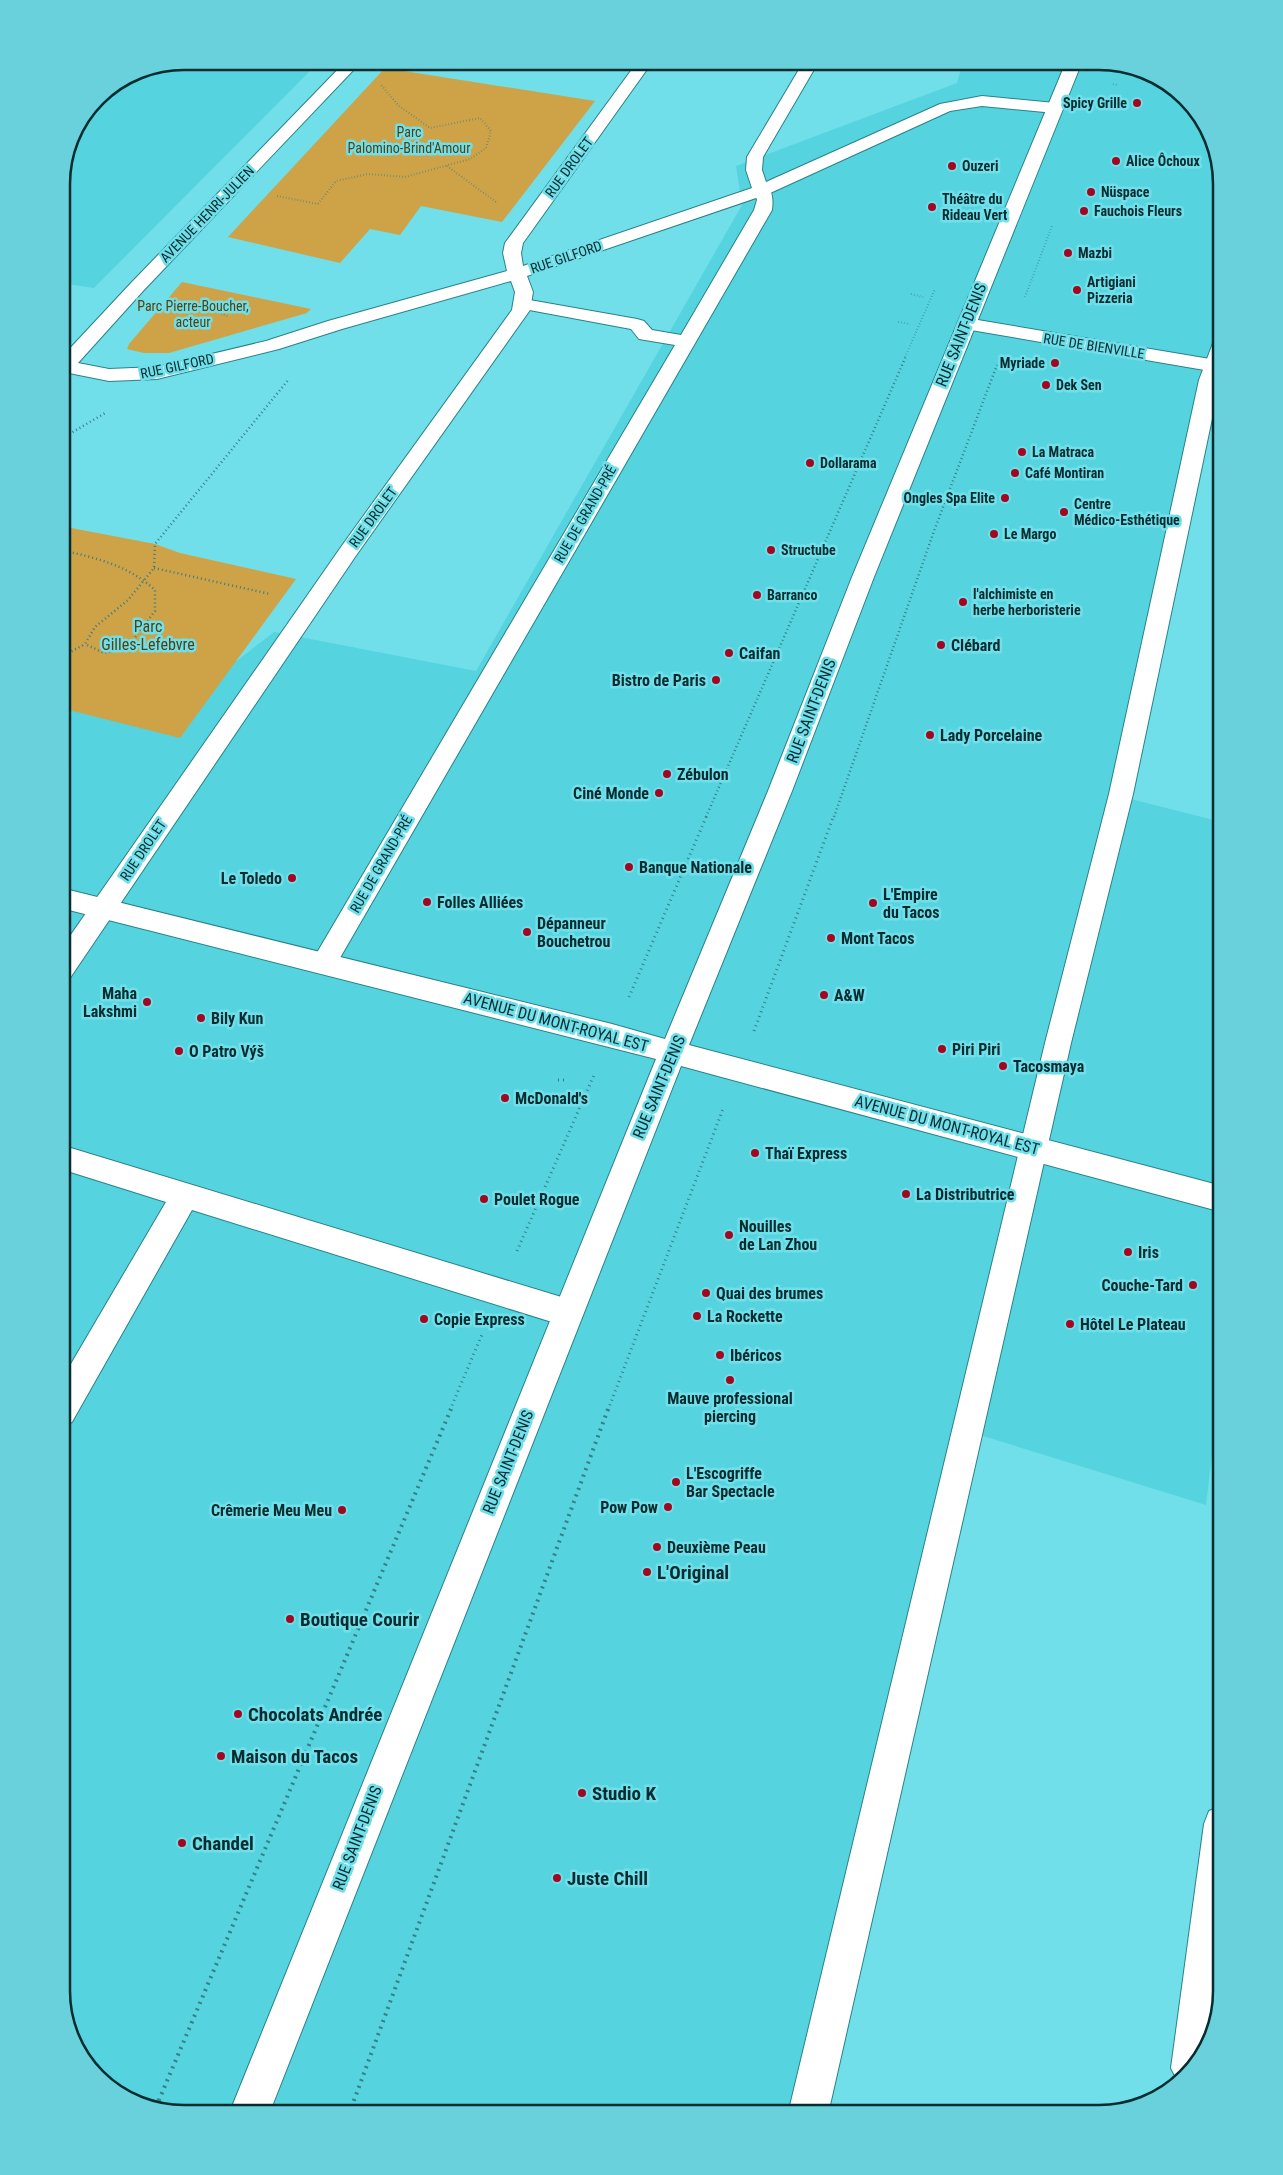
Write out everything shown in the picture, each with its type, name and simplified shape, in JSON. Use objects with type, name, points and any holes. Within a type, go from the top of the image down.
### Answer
[{"type":"street","name":"AVENUE HENRI-JULIEN","points":[[70,360],[144,280],[347,70]]},
{"type":"street","name":"RUE DROLET","points":[[70,958],[348,552],[524,304],[525,292],[516,274],[511,254],[514,243],[639,70]]},
{"type":"street","name":"RUE DE GRAND-PRÉ","points":[[324,963],[763,210],[765,200],[754,174],[755,157],[807,70]]},
{"type":"street","name":"RUE SAINT-DENIS","points":[[252,2105],[568,1312],[966,324],[1071,70]]},
{"type":"street","name":"RUE GILFORD","points":[[70,369],[109,376],[157,373],[272,345],[335,325],[516,274],[762,190],[946,107],[982,101],[1055,108]]},
{"type":"street","points":[[524,304],[637,324],[646,335],[686,341]]},
{"type":"street","name":"RUE DE BIENVILLE","points":[[966,324],[1213,366]]},
{"type":"street","points":[[810,2105],[1082,945],[1121,794],[1207,389],[1213,377]]},
{"type":"street","name":"AVENUE DU MONT-ROYAL EST","points":[[70,900],[597,1031],[673,1053],[1213,1196]]},
{"type":"street","points":[[70,1160],[568,1312]]},
{"type":"street","points":[[70,1395],[186,1194]]},
{"type":"street","points":[[1193,2054],[1213,1940]]},
{"type":"path","points":[[270,195],[318,204],[336,181],[368,174],[405,176],[470,159],[486,148],[491,131],[480,118],[430,128],[399,106],[388,91],[377,82]]},
{"type":"path","points":[[1113,84],[1118,85]]},
{"type":"path","points":[[446,166],[497,202]]},
{"type":"path","points":[[639,974],[781,641],[938,283]]},
{"type":"path","points":[[911,294],[923,297]]},
{"type":"path","points":[[170,300],[212,310],[236,320]]},
{"type":"path","points":[[898,322],[910,324]]},
{"type":"path","points":[[762,1011],[906,606],[1001,357]]},
{"type":"path","points":[[70,652],[85,644],[95,627],[128,600],[154,568],[155,544],[290,378]]},
{"type":"path","points":[[70,432],[112,410]]},
{"type":"path","points":[[70,552],[113,562],[145,579],[155,590],[155,611],[127,648],[104,653],[85,644]]},
{"type":"path","points":[[154,568],[273,594]]},
{"type":"path","points":[[558,1080],[565,1080]]},
{"type":"path","points":[[513,1260],[584,1097]]},
{"type":"path","points":[[352,2105],[595,1443],[712,1137]]},
{"type":"path","points":[[158,2102],[486,1324]]},
{"type":"shaded area","points":[[177,70],[311,70],[94,288],[70,284],[70,177],[74,155],[82,134],[103,103],[127,85],[162,72]]},
{"type":"shaded area","points":[[961,70],[1106,70],[1135,76],[1162,89],[1185,109],[1201,134],[1212,169],[1213,416],[1161,659],[1115,795],[1213,820],[1213,1446],[1206,1505],[980,1435],[821,2105],[177,2105],[148,2099],[121,2086],[98,2066],[89,2054],[76,2027],[70,1998],[70,666],[193,695],[274,632],[476,671],[742,205],[736,166],[957,83]]},
{"type":"green space","name":"Parc Palomino-Brind'Amour","points":[[383,70],[398,70],[595,101],[502,222],[421,206],[400,235],[370,229],[340,263],[228,237]]},
{"type":"green space","name":"Parc Pierre-Boucher, acteur","points":[[182,282],[311,309],[307,313],[169,353],[144,353],[127,349],[129,344]]},
{"type":"green space","name":"Parc Gilles-Lefebvre","points":[[70,528],[155,544],[180,553],[296,579],[180,738],[70,710]]},
{"type":"place","name":"Spicy Grille","points":[[1137,103]]},
{"type":"place","name":"Alice Ôchoux","points":[[1116,161]]},
{"type":"place","name":"Ouzeri","points":[[952,166]]},
{"type":"place","name":"Nüspace","points":[[1091,192]]},
{"type":"place","name":"Théâtre du Rideau Vert","points":[[932,207]]},
{"type":"place","name":"Fauchois Fleurs","points":[[1084,211]]},
{"type":"place","name":"Mazbi","points":[[1068,253]]},
{"type":"place","name":"Artigiani Pizzeria","points":[[1077,290]]},
{"type":"place","name":"Myriade","points":[[1055,363]]},
{"type":"place","name":"Dek Sen","points":[[1046,385]]},
{"type":"place","name":"La Matraca","points":[[1022,452]]},
{"type":"place","name":"Dollarama","points":[[810,463]]},
{"type":"place","name":"Café Montiran","points":[[1015,473]]},
{"type":"place","name":"Ongles Spa Elite","points":[[1005,498]]},
{"type":"place","name":"Centre Médico-Esthétique","points":[[1064,512]]},
{"type":"place","name":"Le Margo","points":[[994,534]]},
{"type":"place","name":"Structube","points":[[771,550]]},
{"type":"place","name":"Barranco","points":[[757,595]]},
{"type":"place","name":"l'alchimiste en herbe herboristerie","points":[[963,602]]},
{"type":"place","name":"Clébard","points":[[941,645]]},
{"type":"place","name":"Caifan","points":[[729,653]]},
{"type":"place","name":"Bistro de Paris","points":[[716,680]]},
{"type":"place","name":"Lady Porcelaine","points":[[930,735]]},
{"type":"place","name":"Zébulon","points":[[667,774]]},
{"type":"place","name":"Ciné Monde","points":[[659,793]]},
{"type":"place","name":"Banque Nationale","points":[[629,867]]},
{"type":"place","name":"Le Toledo","points":[[292,878]]},
{"type":"place","name":"Folles Alliées","points":[[427,902]]},
{"type":"place","name":"L'Empire du Tacos","points":[[873,903]]},
{"type":"place","name":"Dépanneur Bouchetrou","points":[[527,932]]},
{"type":"place","name":"Mont Tacos","points":[[831,938]]},
{"type":"place","name":"A&W","points":[[824,995]]},
{"type":"place","name":"Maha Lakshmi","points":[[147,1002]]},
{"type":"place","name":"Bily Kun","points":[[201,1018]]},
{"type":"place","name":"Piri Piri","points":[[942,1049]]},
{"type":"place","name":"O Patro Výš","points":[[179,1051]]},
{"type":"place","name":"Tacosmaya","points":[[1003,1066]]},
{"type":"place","name":"McDonald's","points":[[505,1098]]},
{"type":"place","name":"Thaï Express","points":[[755,1153]]},
{"type":"place","name":"La Distributrice","points":[[906,1194]]},
{"type":"place","name":"Poulet Rogue","points":[[484,1199]]},
{"type":"place","name":"Nouilles de Lan Zhou","points":[[729,1235]]},
{"type":"place","name":"Iris","points":[[1128,1252]]},
{"type":"place","name":"Couche-Tard","points":[[1193,1285]]},
{"type":"place","name":"Quai des brumes","points":[[706,1293]]},
{"type":"place","name":"La Rockette","points":[[697,1316]]},
{"type":"place","name":"Copie Express","points":[[424,1319]]},
{"type":"place","name":"Hôtel Le Plateau","points":[[1070,1324]]},
{"type":"place","name":"Ibéricos","points":[[720,1355]]},
{"type":"place","name":"Mauve professional piercing","points":[[730,1380]]},
{"type":"place","name":"L'Escogriffe Bar Spectacle","points":[[676,1482]]},
{"type":"place","name":"Pow Pow","points":[[668,1507]]},
{"type":"place","name":"Crêmerie Meu Meu","points":[[342,1510]]},
{"type":"place","name":"Deuxième Peau","points":[[657,1547]]},
{"type":"place","name":"L'Original","points":[[647,1572]]},
{"type":"place","name":"Boutique Courir","points":[[290,1619]]},
{"type":"place","name":"Chocolats Andrée","points":[[238,1714]]},
{"type":"place","name":"Maison du Tacos","points":[[221,1756]]},
{"type":"place","name":"Studio K","points":[[582,1793]]},
{"type":"place","name":"Chandel","points":[[182,1843]]},
{"type":"place","name":"Juste Chill","points":[[557,1878]]}]
